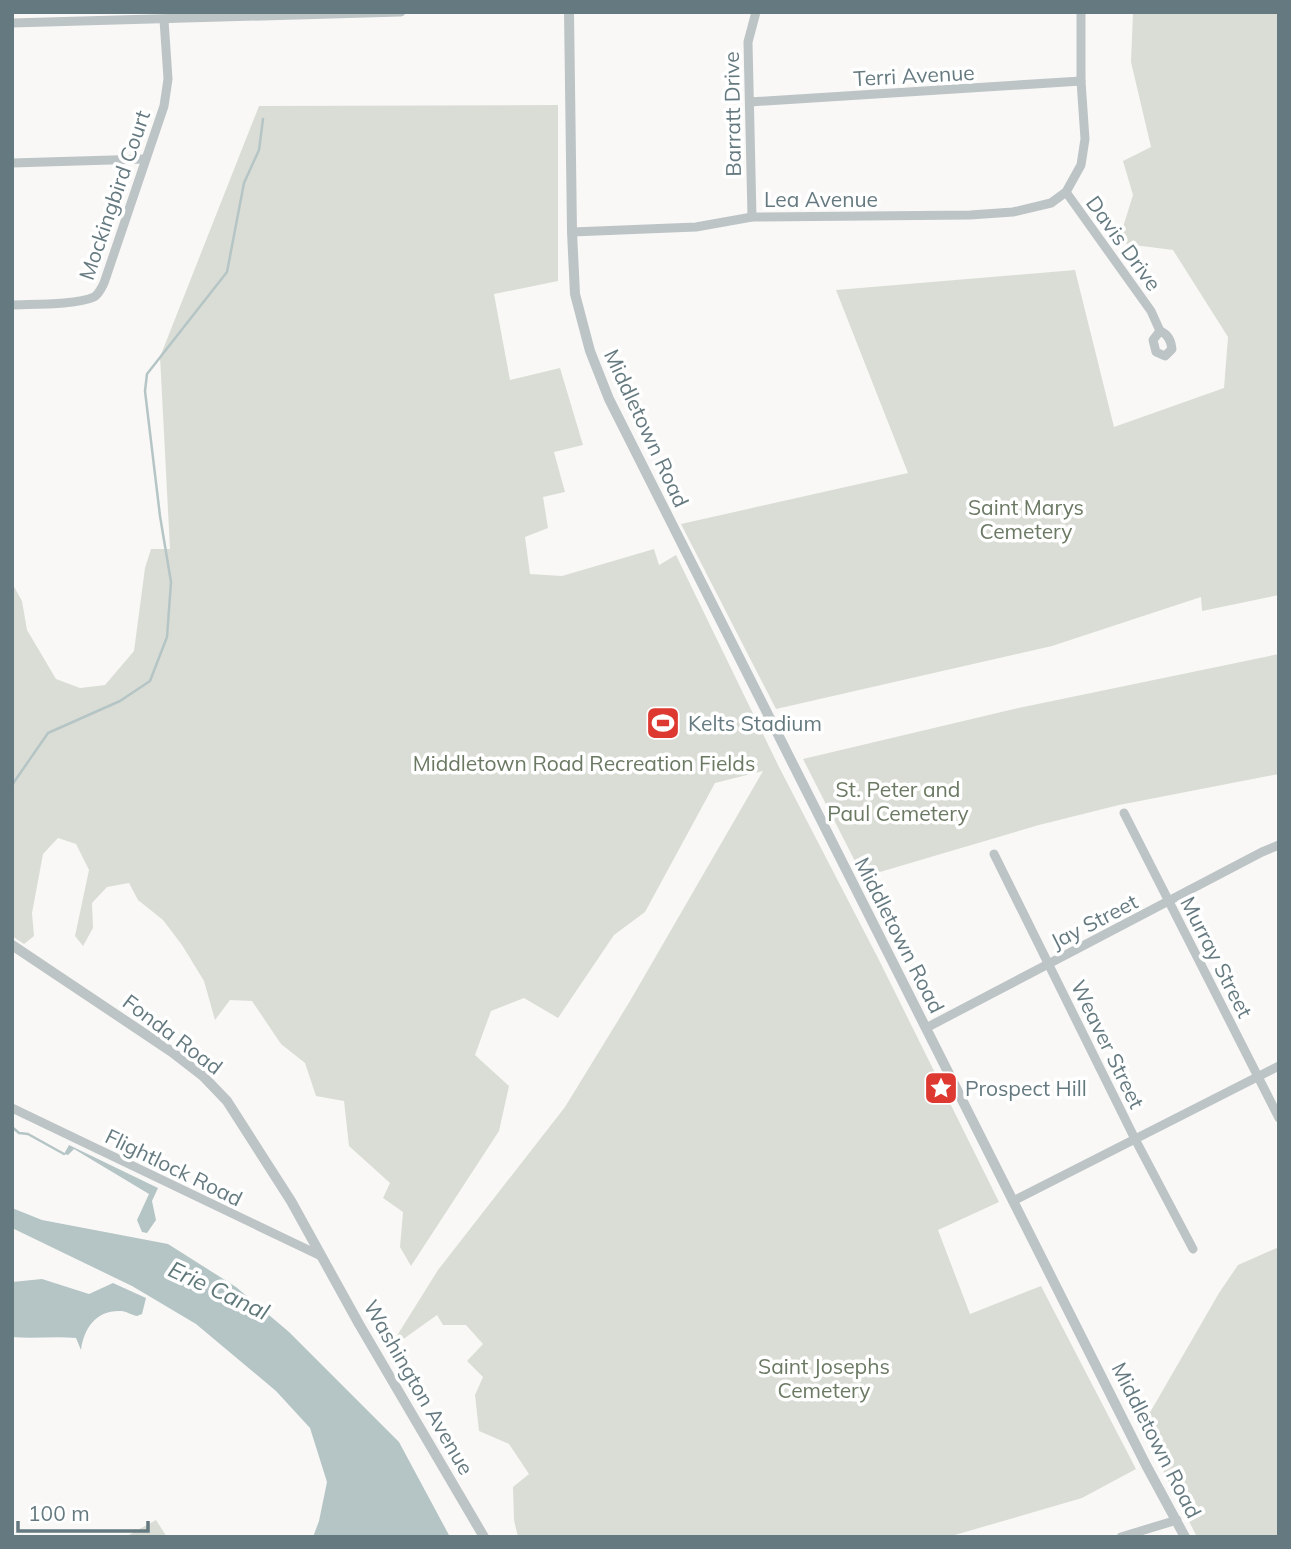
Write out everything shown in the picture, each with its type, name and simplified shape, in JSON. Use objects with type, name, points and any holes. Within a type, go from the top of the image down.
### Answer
[{"type":"street","points":[[12,23],[91,16],[164,20],[401,12]]},
{"type":"street","name":"Middletown Road","points":[[569,12],[575,294],[580,319],[609,399],[1146,1465],[1185,1537]]},
{"type":"street","name":"Barratt Drive","points":[[752,217],[748,42],[756,12]]},
{"type":"street","name":"Davis Drive","points":[[1081,12],[1081,81],[1085,139],[1081,165],[1066,192],[1152,311],[1160,331]]},
{"type":"street","name":"Mockingbird Court","points":[[12,304],[61,302],[92,298],[98,294],[110,268],[167,91],[164,20]]},
{"type":"street","name":"Terri Avenue","points":[[750,103],[1081,81]]},
{"type":"street","points":[[12,163],[145,159]]},
{"type":"street","name":"Lea Avenue","points":[[572,232],[696,227],[752,217],[1002,213],[1038,208],[1060,198],[1066,192]]},
{"type":"street","name":"Murray Street","points":[[1125,813],[1279,1118]]},
{"type":"street","name":"Jay Street","points":[[926,1028],[1279,845]]},
{"type":"street","name":"Weaver Street","points":[[993,854],[1135,1139],[1194,1248]]},
{"type":"street","name":"Fonda Road","points":[[12,945],[172,1052],[227,1101],[291,1201],[321,1256]]},
{"type":"street","points":[[1013,1201],[1279,1066]]},
{"type":"street","name":"Flightlock Road","points":[[12,1108],[321,1256]]},
{"type":"street","name":"Washington Avenue","points":[[321,1256],[484,1537]]},
{"type":"street","points":[[1121,1537],[1177,1520]]},
{"type":"green space","name":"Saint Marys Cemetery","points":[[1133,12],[1279,12],[1279,595],[1202,611],[1201,597],[1052,646],[776,709],[681,524],[908,473],[836,290],[1075,270],[1114,427],[1224,388],[1228,337],[1173,250],[1118,243],[1133,195],[1123,161],[1151,147],[1131,62]]},
{"type":"green space","points":[[558,105],[558,281],[494,294],[510,380],[560,368],[583,445],[554,452],[565,492],[543,497],[548,528],[525,537],[530,574],[562,576],[654,549],[659,565],[676,555],[779,767],[879,960],[999,1202],[938,1230],[970,1314],[1041,1286],[1136,1469],[1082,1498],[948,1537],[518,1537],[514,1520],[513,1487],[529,1474],[509,1444],[479,1431],[475,1395],[483,1377],[467,1361],[483,1344],[466,1325],[443,1325],[437,1315],[388,1350],[438,1270],[565,1107],[630,1001],[763,771],[715,783],[645,912],[614,935],[558,1018],[524,998],[491,1011],[475,1055],[509,1086],[499,1131],[411,1266],[400,1247],[403,1212],[383,1198],[390,1183],[349,1146],[344,1101],[316,1096],[305,1063],[281,1044],[252,1001],[230,1000],[215,1020],[204,981],[182,945],[163,920],[138,900],[129,883],[107,887],[92,903],[93,928],[83,946],[75,936],[89,870],[76,844],[58,838],[43,854],[32,913],[34,936],[24,944],[12,936],[12,583],[22,601],[27,630],[56,679],[80,688],[105,685],[134,651],[145,568],[151,549],[170,549],[160,357],[259,106]]},
{"type":"green space","name":"St. Peter and Paul Cemetery","points":[[1279,654],[1279,774],[1119,805],[1039,825],[863,877],[803,759],[1014,709]]},
{"type":"green space","points":[[1279,1247],[1279,1537],[1197,1537],[1141,1428],[1238,1265]]},
{"type":"green space","points":[[156,1520],[167,1537],[125,1537]]},
{"type":"water","points":[[69,1145],[158,1188],[152,1201],[156,1220],[147,1233],[142,1232],[137,1220],[149,1194],[74,1149],[68,1155],[64,1154]]},
{"type":"water","name":"Erie Canal","points":[[12,1208],[42,1220],[168,1244],[236,1287],[289,1332],[399,1442],[450,1537],[313,1537],[327,1482],[310,1428],[276,1391],[196,1324],[132,1286],[12,1228]]},
{"type":"water","points":[[42,1279],[89,1294],[113,1283],[146,1298],[142,1314],[137,1316],[123,1311],[112,1311],[98,1317],[88,1328],[81,1350],[76,1338],[12,1337],[12,1282]]},
{"type":"waterway","points":[[12,785],[48,733],[120,701],[150,681],[167,637],[171,582],[145,391],[147,374],[227,272],[244,183],[259,150],[263,119]]},
{"type":"waterway","points":[[12,1127],[64,1154]]},
{"type":"place","name":"Kelts Stadium","points":[[663,723]]},
{"type":"place","name":"Prospect Hill","points":[[941,1088]]},
{"type":"park label","name":"Middletown Road Recreation Fields","points":[[584,763]]},
{"type":"park label","name":"Saint Josephs Cemetery","points":[[824,1378]]}]
